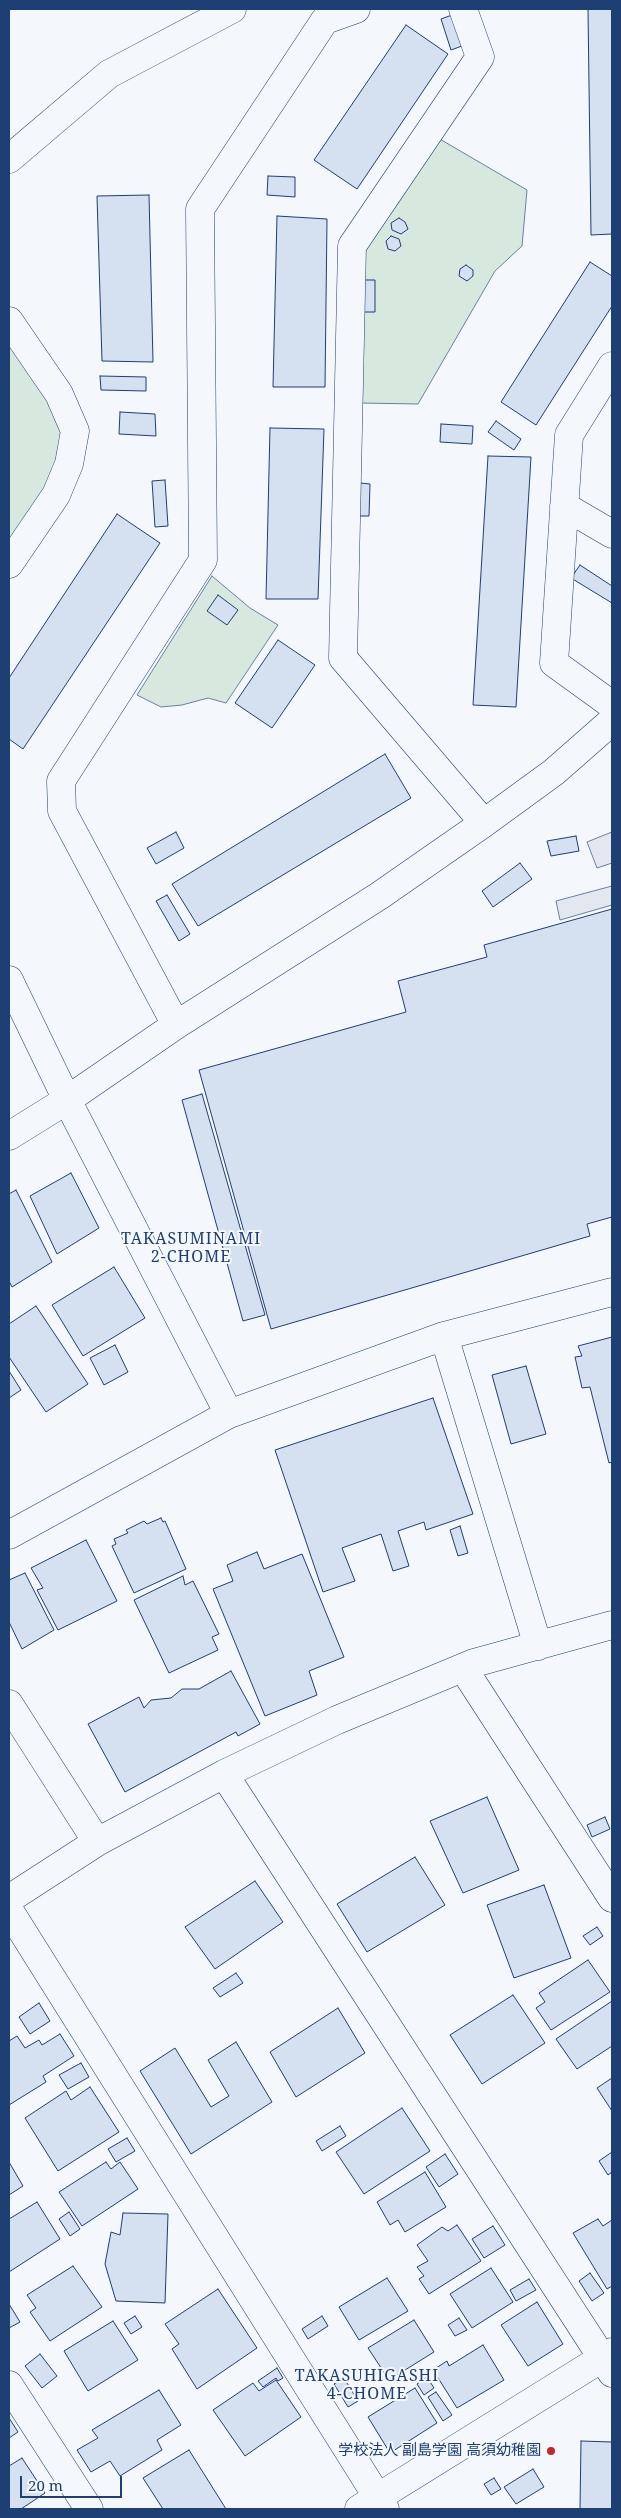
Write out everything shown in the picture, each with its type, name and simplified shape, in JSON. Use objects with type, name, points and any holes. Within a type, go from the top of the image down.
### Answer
[{"type":"street","points":[[9,159],[109,74],[232,9]]},
{"type":"street","points":[[176,1025],[62,811],[61,781],[203,560],[200,209],[325,20],[356,9]]},
{"type":"street","points":[[463,9],[480,57],[352,246],[343,658],[484,823]]},
{"type":"street","points":[[9,321],[59,394],[75,431],[69,464],[56,495],[9,564]]},
{"type":"street","points":[[612,366],[569,434],[554,663],[612,705]]},
{"type":"street","points":[[564,506],[612,534]]},
{"type":"street","points":[[9,1136],[67,1100],[176,1025],[379,896],[554,772],[612,721]]},
{"type":"street","points":[[9,980],[67,1100],[229,1414]]},
{"type":"street","points":[[9,1536],[229,1414],[444,1336],[612,1292]]},
{"type":"street","points":[[444,1336],[538,1646]]},
{"type":"street","points":[[9,1899],[97,1842],[224,1774],[337,1720],[463,1668],[612,1625]]},
{"type":"street","points":[[463,1668],[612,1898]]},
{"type":"street","points":[[9,1704],[97,1842]]},
{"type":"street","points":[[9,1910],[374,2505],[439,2462],[609,2361],[224,1774]]},
{"type":"street","points":[[9,2385],[89,2509]]},
{"type":"shaded area","points":[[438,138],[527,190],[522,246],[495,271],[418,404],[360,403],[362,253]]},
{"type":"shaded area","points":[[9,335],[67,432],[49,488],[9,548]]},
{"type":"shaded area","points":[[212,576],[250,608],[278,625],[226,703],[208,698],[182,705],[161,707],[137,695]]},
{"type":"shaded area","points":[[612,832],[612,863],[597,868],[587,842]]},
{"type":"shaded area","points":[[612,886],[612,905],[560,920],[556,901]]},
{"type":"building","points":[[588,9],[612,9],[612,234],[591,235]]},
{"type":"building","points":[[452,15],[462,46],[451,50],[441,19]]},
{"type":"building","points":[[406,25],[448,54],[357,189],[314,160]]},
{"type":"building","points":[[268,176],[295,177],[295,197],[267,195]]},
{"type":"building","points":[[149,195],[153,362],[102,361],[97,196]]},
{"type":"building","points":[[277,216],[327,219],[325,387],[273,387]]},
{"type":"building","points":[[399,218],[405,222],[408,229],[401,234],[392,230],[391,223]]},
{"type":"building","points":[[391,236],[399,239],[401,246],[395,251],[388,249],[386,241]]},
{"type":"building","points":[[590,262],[612,276],[612,306],[536,425],[501,402]]},
{"type":"building","points":[[466,265],[473,270],[473,276],[467,281],[459,276],[460,269]]},
{"type":"building","points":[[364,280],[375,280],[375,312],[364,312]]},
{"type":"building","points":[[100,376],[146,377],[146,391],[101,390]]},
{"type":"building","points":[[120,412],[155,414],[156,436],[119,434]]},
{"type":"building","points":[[496,421],[521,439],[514,450],[488,432]]},
{"type":"building","points":[[441,424],[473,426],[472,444],[440,442]]},
{"type":"building","points":[[270,428],[324,429],[318,599],[266,599]]},
{"type":"building","points":[[488,456],[531,457],[516,707],[473,705]]},
{"type":"building","points":[[165,480],[168,526],[155,527],[152,481]]},
{"type":"building","points":[[360,483],[370,484],[369,516],[358,516]]},
{"type":"building","points":[[117,514],[160,543],[23,749],[9,739],[9,678]]},
{"type":"building","points":[[580,565],[612,586],[612,603],[571,578]]},
{"type":"building","points":[[218,595],[238,610],[227,625],[207,611]]},
{"type":"building","points":[[278,640],[315,665],[272,728],[235,703]]},
{"type":"building","points":[[385,754],[411,798],[198,926],[172,884]]},
{"type":"building","points":[[176,832],[184,848],[156,864],[147,848]]},
{"type":"building","points":[[576,836],[579,851],[551,856],[547,841]]},
{"type":"building","points":[[520,863],[532,879],[493,907],[482,891]]},
{"type":"building","points":[[167,895],[190,934],[179,941],[156,901]]},
{"type":"building","points":[[612,909],[612,1217],[587,1224],[590,1236],[271,1329],[199,1070],[406,1012],[398,981],[487,957],[484,945]]},
{"type":"building","points":[[202,1094],[265,1315],[243,1321],[182,1100]]},
{"type":"building","points":[[71,1173],[99,1228],[57,1254],[30,1196]]},
{"type":"building","points":[[16,1190],[52,1262],[12,1287],[9,1281],[9,1194]]},
{"type":"building","points":[[114,1267],[145,1318],[83,1356],[52,1305]]},
{"type":"building","points":[[36,1306],[88,1384],[46,1412],[9,1357],[9,1324]]},
{"type":"building","points":[[612,1337],[612,1462],[609,1463],[590,1387],[582,1388],[575,1357],[582,1356],[578,1346]]},
{"type":"building","points":[[115,1345],[128,1372],[104,1385],[90,1358]]},
{"type":"building","points":[[526,1366],[546,1434],[511,1444],[492,1375]]},
{"type":"building","points":[[9,1371],[21,1390],[9,1398]]},
{"type":"building","points":[[433,1398],[473,1514],[426,1530],[424,1522],[398,1531],[409,1566],[393,1571],[381,1534],[342,1548],[355,1581],[323,1592],[275,1450]]},
{"type":"building","points":[[161,1518],[163,1522],[165,1521],[186,1569],[134,1593],[112,1546],[116,1544],[114,1539],[128,1533],[126,1530],[144,1521],[147,1524]]},
{"type":"building","points":[[460,1526],[468,1553],[458,1556],[450,1530]]},
{"type":"building","points":[[86,1540],[117,1601],[58,1630],[37,1590],[43,1588],[31,1568]]},
{"type":"building","points":[[257,1552],[264,1569],[302,1554],[344,1657],[309,1671],[317,1695],[265,1716],[213,1589],[233,1581],[227,1565]]},
{"type":"building","points":[[25,1573],[54,1630],[22,1649],[9,1622],[9,1580]]},
{"type":"building","points":[[183,1576],[185,1585],[193,1581],[219,1634],[212,1637],[218,1650],[169,1673],[134,1600]]},
{"type":"building","points":[[231,1671],[260,1724],[238,1736],[236,1732],[125,1792],[88,1724],[139,1697],[144,1708],[151,1700],[171,1698],[182,1689],[199,1689]]},
{"type":"building","points":[[487,1797],[519,1870],[463,1893],[430,1821]]},
{"type":"building","points":[[605,1817],[610,1829],[592,1837],[587,1825]]},
{"type":"building","points":[[415,1857],[445,1905],[367,1952],[337,1904]]},
{"type":"building","points":[[255,1881],[283,1922],[215,1969],[185,1927]]},
{"type":"building","points":[[544,1885],[571,1958],[514,1978],[487,1905]]},
{"type":"building","points":[[597,1927],[603,1936],[590,1945],[583,1936]]},
{"type":"building","points":[[588,1960],[610,1992],[551,2030],[536,2008],[545,2002],[539,1993]]},
{"type":"building","points":[[236,1973],[243,1983],[220,1997],[213,1988]]},
{"type":"building","points":[[513,1995],[545,2043],[482,2084],[450,2035]]},
{"type":"building","points":[[612,2001],[612,2046],[577,2069],[556,2039]]},
{"type":"building","points":[[39,2003],[50,2021],[30,2034],[19,2017]]},
{"type":"building","points":[[338,2008],[365,2053],[296,2097],[270,2052]]},
{"type":"building","points":[[60,2034],[74,2056],[43,2076],[46,2082],[9,2105],[9,2041],[17,2036],[25,2048],[39,2040],[42,2045]]},
{"type":"building","points":[[236,2042],[272,2102],[191,2154],[140,2071],[175,2048],[211,2107],[229,2096],[208,2060]]},
{"type":"building","points":[[81,2063],[89,2077],[68,2089],[59,2075]]},
{"type":"building","points":[[612,2078],[612,2111],[597,2088]]},
{"type":"building","points":[[90,2087],[119,2132],[58,2171],[25,2118],[66,2091],[71,2100]]},
{"type":"building","points":[[402,2108],[430,2151],[364,2194],[336,2152]]},
{"type":"building","points":[[340,2126],[346,2136],[322,2151],[316,2141]]},
{"type":"building","points":[[127,2138],[135,2151],[116,2162],[108,2149]]},
{"type":"building","points":[[612,2152],[612,2172],[608,2175],[599,2161]]},
{"type":"building","points":[[445,2154],[458,2174],[439,2187],[426,2167]]},
{"type":"building","points":[[9,2162],[23,2186],[9,2195]]},
{"type":"building","points":[[106,2162],[111,2169],[120,2162],[138,2189],[82,2226],[59,2192]]},
{"type":"building","points":[[425,2172],[446,2207],[405,2232],[398,2220],[390,2225],[377,2202]]},
{"type":"building","points":[[37,2202],[60,2239],[9,2272],[9,2219]]},
{"type":"building","points":[[69,2212],[80,2229],[70,2236],[59,2219]]},
{"type":"building","points":[[123,2213],[168,2214],[165,2303],[116,2301],[105,2264],[111,2232],[120,2235]]},
{"type":"building","points":[[598,2219],[603,2226],[612,2220],[612,2286],[607,2289],[573,2233]]},
{"type":"building","points":[[457,2225],[481,2261],[429,2294],[419,2279],[424,2276],[417,2267],[428,2261],[417,2245],[442,2227],[448,2231]]},
{"type":"building","points":[[493,2226],[505,2245],[484,2258],[472,2239]]},
{"type":"building","points":[[73,2266],[102,2307],[50,2341],[30,2312],[36,2308],[27,2295]]},
{"type":"building","points":[[491,2268],[513,2302],[472,2328],[450,2294]]},
{"type":"building","points":[[590,2273],[604,2293],[592,2301],[579,2281]]},
{"type":"building","points":[[387,2278],[408,2311],[359,2340],[339,2307]]},
{"type":"building","points":[[529,2279],[536,2290],[516,2301],[510,2290]]},
{"type":"building","points":[[218,2289],[257,2348],[197,2389],[172,2349],[179,2344],[165,2324]]},
{"type":"building","points":[[537,2302],[563,2344],[528,2366],[501,2325]]},
{"type":"building","points":[[9,2304],[20,2322],[9,2328]]},
{"type":"building","points":[[135,2316],[142,2327],[131,2334],[124,2323]]},
{"type":"building","points":[[322,2316],[328,2326],[308,2339],[302,2329]]},
{"type":"building","points":[[459,2318],[467,2330],[455,2336],[448,2325]]},
{"type":"building","points":[[414,2320],[434,2352],[389,2380],[368,2348]]},
{"type":"building","points":[[113,2321],[138,2360],[88,2391],[64,2351]]},
{"type":"building","points":[[483,2345],[504,2380],[457,2408],[433,2370],[447,2361],[449,2366]]},
{"type":"building","points":[[40,2354],[57,2376],[42,2388],[25,2366]]},
{"type":"building","points":[[277,2368],[283,2378],[278,2381],[276,2378],[263,2387],[258,2381]]},
{"type":"building","points":[[427,2377],[434,2388],[424,2395],[417,2384]]},
{"type":"building","points":[[344,2378],[358,2401],[348,2407],[334,2384]]},
{"type":"building","points":[[276,2380],[301,2417],[245,2456],[213,2410],[253,2383],[259,2391]]},
{"type":"building","points":[[415,2388],[437,2423],[390,2453],[368,2417]]},
{"type":"building","points":[[159,2390],[181,2425],[157,2440],[162,2450],[120,2476],[110,2461],[91,2472],[77,2450],[98,2438],[92,2430]]},
{"type":"building","points":[[436,2392],[452,2415],[443,2421],[428,2397]]},
{"type":"building","points":[[9,2418],[18,2432],[9,2438]]},
{"type":"building","points":[[581,2441],[612,2442],[612,2509],[580,2509]]},
{"type":"building","points":[[189,2450],[226,2509],[163,2509],[143,2478]]},
{"type":"building","points":[[22,2458],[45,2493],[21,2509],[9,2509],[9,2466]]},
{"type":"building","points":[[533,2469],[544,2487],[516,2504],[504,2487]]},
{"type":"building","points":[[494,2478],[501,2489],[491,2495],[484,2484]]},
{"type":"place","name":"学校法人 副島学園 高須幼稚園","points":[[551,2451]]},
{"type":"district","name":"TAKASUMINAMI 2-CHOME","points":[[191,1248]]},
{"type":"district","name":"TAKASUHIGASHI 4-CHOME","points":[[367,2385]]}]
